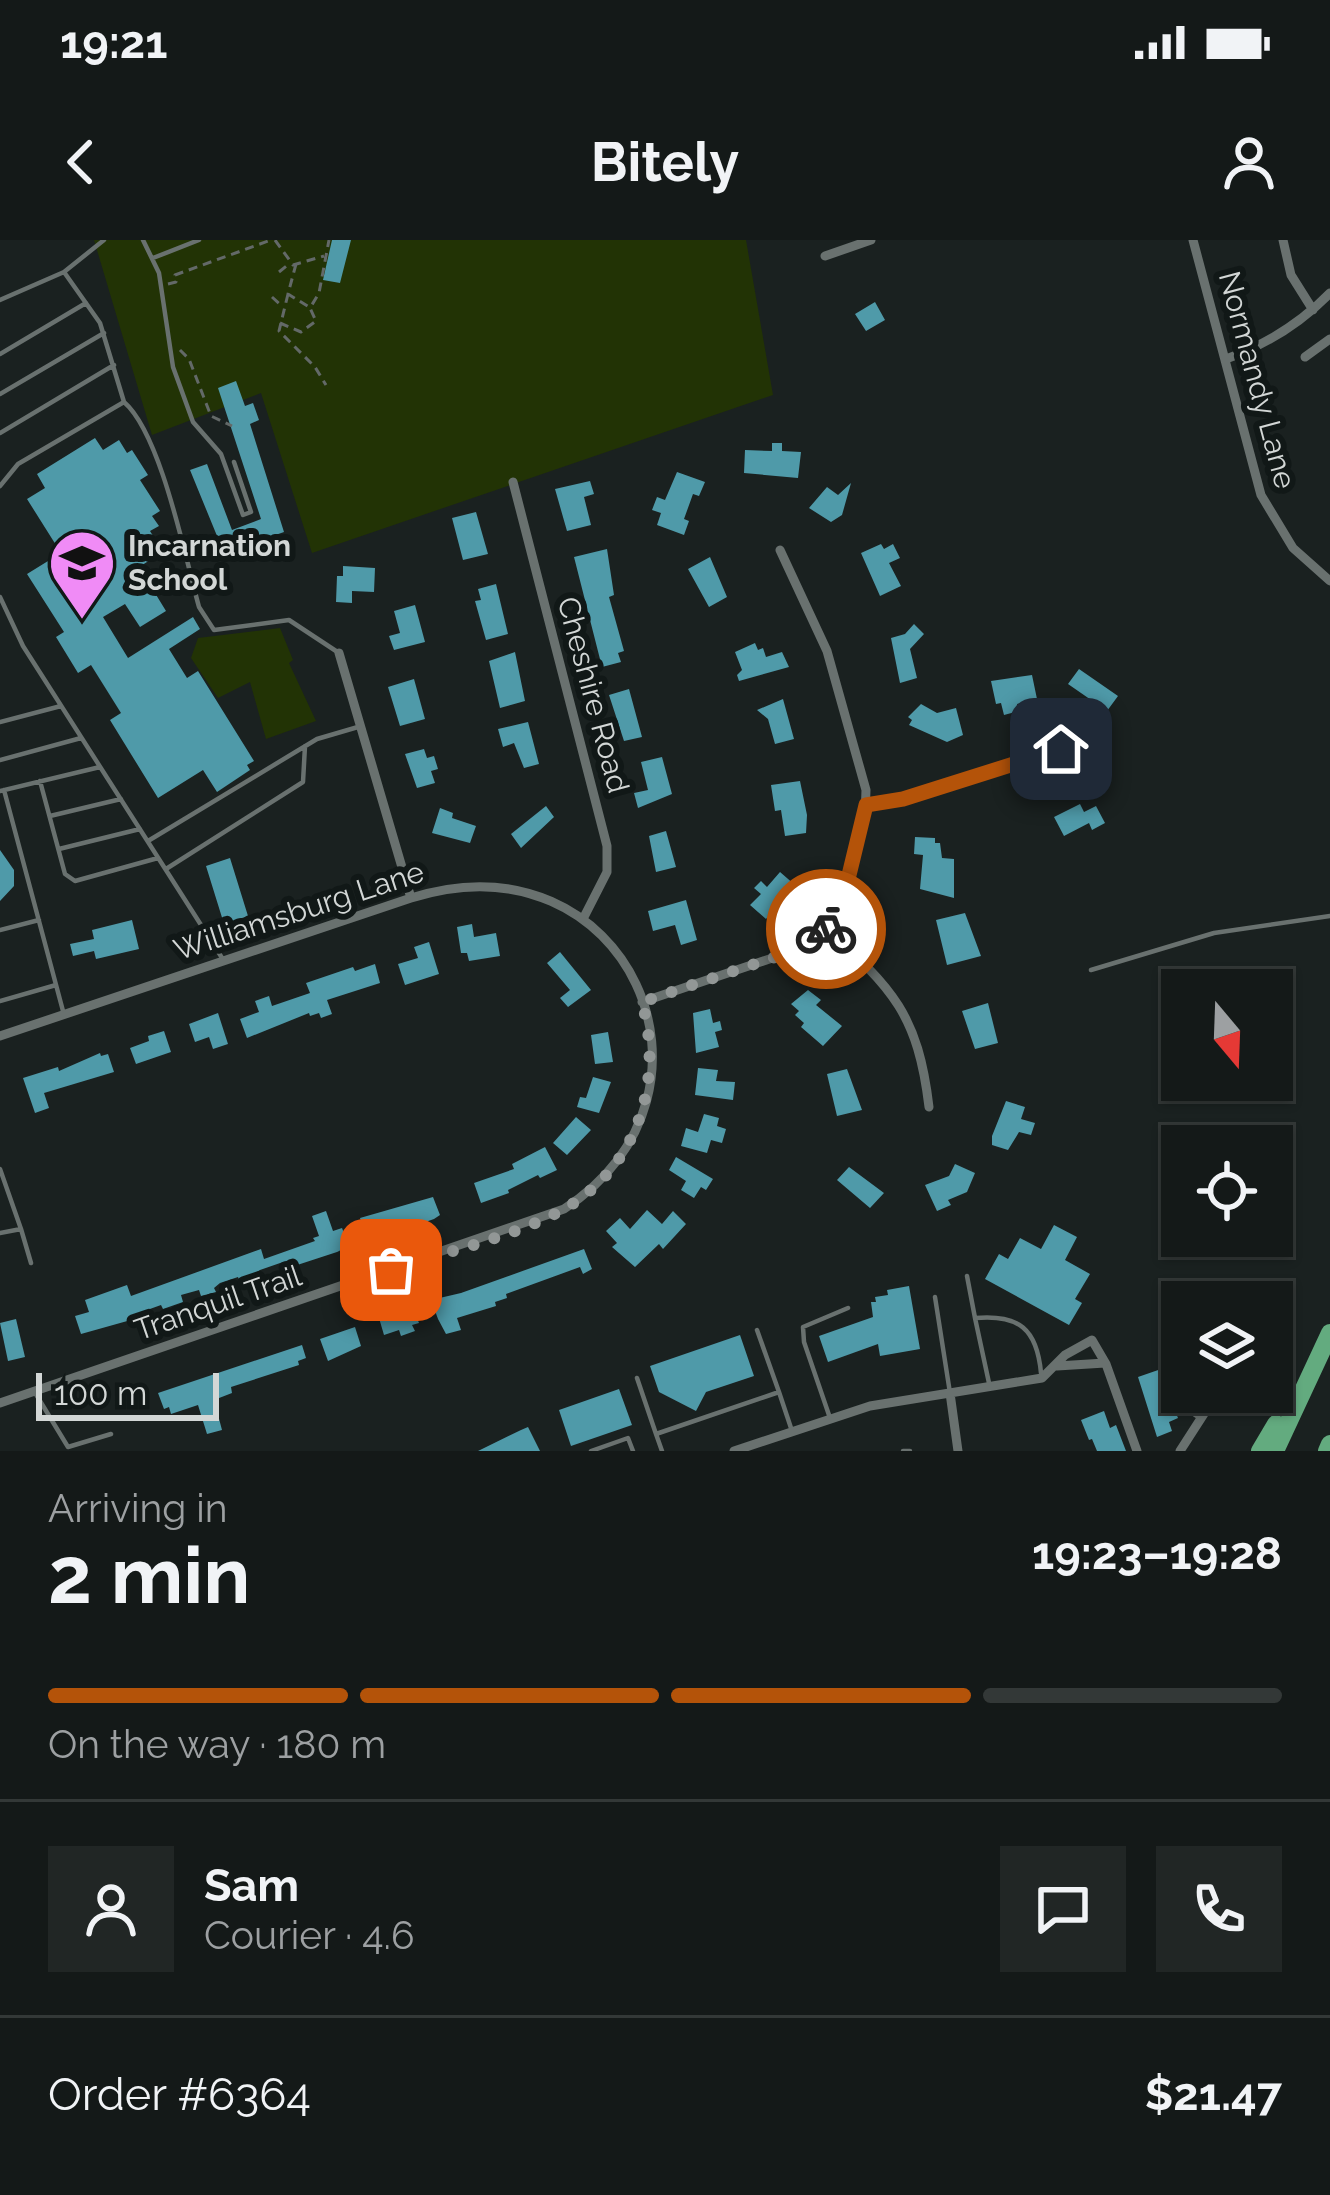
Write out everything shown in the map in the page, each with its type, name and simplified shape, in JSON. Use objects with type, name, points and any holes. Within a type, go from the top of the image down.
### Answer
[{"type":"highway","points":[[1260,1451],[1328,1338]]},
{"type":"highway","points":[[1275,1451],[1328,1338]]},
{"type":"street","points":[[825,256],[871,240]]},
{"type":"street","name":"Normandy Lane","points":[[1193,240],[1254,474],[1270,513],[1294,548],[1330,581]]},
{"type":"street","points":[[1283,240],[1291,275],[1313,310]]},
{"type":"street","points":[[1226,359],[1261,344],[1313,310],[1330,292]]},
{"type":"street","points":[[1305,357],[1330,339]]},
{"type":"street","name":"Cheshire Road","points":[[513,482],[608,846],[607,872],[584,917]]},
{"type":"street","points":[[642,1002],[796,950],[826,929],[842,904],[866,805],[863,774],[827,651],[780,550]]},
{"type":"street","points":[[339,653],[411,898]]},
{"type":"street","points":[[866,805],[903,799],[1061,749]]},
{"type":"street","name":"Williamsburg Lane","points":[[0,1036],[459,885],[500,885],[545,897],[584,917],[612,945],[642,1002]]},
{"type":"street","points":[[826,929],[874,971],[900,1004],[918,1044],[929,1107]]},
{"type":"street","name":"Tranquil Trail","points":[[0,1403],[564,1209],[611,1169],[641,1117],[651,1065],[642,1002]]},
{"type":"street","points":[[734,1451],[870,1406],[1042,1378],[1065,1355],[1092,1340],[1097,1342],[1138,1451]]},
{"type":"street","points":[[1057,1366],[1106,1364]]},
{"type":"street","points":[[950,1393],[958,1451]]},
{"type":"street","points":[[1180,1451],[1205,1413]]},
{"type":"lane","points":[[0,300],[64,272],[104,240]]},
{"type":"lane","points":[[143,240],[159,273],[173,367],[194,422],[221,454],[243,514],[251,512],[234,462]]},
{"type":"lane","points":[[153,258],[199,240]]},
{"type":"lane","points":[[64,272],[104,333],[124,403],[136,412],[149,441],[207,624],[214,630],[289,620],[339,653]]},
{"type":"lane","points":[[0,354],[86,303]]},
{"type":"lane","points":[[0,394],[104,333]]},
{"type":"lane","points":[[0,433],[114,364]]},
{"type":"lane","points":[[0,485],[18,464],[124,403]]},
{"type":"lane","points":[[0,597],[23,646],[224,961]]},
{"type":"lane","points":[[0,722],[61,706]]},
{"type":"lane","points":[[148,841],[305,746],[358,727]]},
{"type":"lane","points":[[0,760],[82,738]]},
{"type":"lane","points":[[166,870],[303,782],[305,746]]},
{"type":"lane","points":[[64,1015],[2,790],[100,766]]},
{"type":"lane","points":[[40,781],[65,874],[75,881],[158,857]]},
{"type":"lane","points":[[50,816],[121,799]]},
{"type":"lane","points":[[58,849],[140,829]]},
{"type":"lane","points":[[1091,970],[1231,929],[1330,916]]},
{"type":"lane","points":[[0,930],[38,920]]},
{"type":"lane","points":[[0,1001],[56,985]]},
{"type":"lane","points":[[0,1168],[31,1263]]},
{"type":"lane","points":[[0,1233],[21,1229]]},
{"type":"lane","points":[[967,1276],[990,1386]]},
{"type":"lane","points":[[935,1298],[950,1393]]},
{"type":"lane","points":[[830,1418],[803,1327],[848,1308]]},
{"type":"lane","points":[[975,1318],[998,1316],[1034,1337],[1042,1378]]},
{"type":"lane","points":[[758,1330],[792,1431]]},
{"type":"lane","points":[[637,1378],[662,1451]]},
{"type":"lane","points":[[34,1390],[69,1449],[111,1434]]},
{"type":"lane","points":[[656,1434],[778,1392]]},
{"type":"lane","points":[[1192,1413],[1201,1419]]},
{"type":"lane","points":[[591,1451],[628,1438],[633,1451]]},
{"type":"path","points":[[166,266],[168,284],[176,282],[175,274],[273,240],[294,263]]},
{"type":"path","points":[[310,308],[319,293],[329,240]]},
{"type":"path","points":[[279,272],[326,255]]},
{"type":"path","points":[[294,263],[279,331],[326,385]]},
{"type":"path","points":[[280,323],[301,332],[316,321],[310,308],[288,294]]},
{"type":"path","points":[[272,297],[284,307]]},
{"type":"path","points":[[176,346],[189,359],[211,416],[232,426]]},
{"type":"green space","points":[[94,240],[746,240],[773,395],[312,553],[261,393],[152,435]]},
{"type":"green space","points":[[280,628],[293,660],[289,663],[316,721],[266,739],[250,682],[218,698],[191,658],[198,638]]},
{"type":"building","points":[[332,240],[351,240],[340,283],[323,280]]},
{"type":"building","points":[[875,302],[885,320],[866,331],[855,314]]},
{"type":"building","points":[[236,381],[245,406],[253,403],[259,420],[250,424],[284,532],[224,553],[190,470],[207,464],[232,530],[261,519],[218,388]]},
{"type":"building","name":"Incarnation School","points":[[95,438],[103,450],[119,440],[127,453],[132,450],[148,475],[140,480],[160,511],[152,516],[159,526],[150,531],[163,552],[139,567],[166,611],[140,627],[125,604],[103,617],[128,658],[193,617],[200,629],[169,649],[187,678],[198,671],[254,761],[247,765],[250,770],[217,792],[203,770],[158,798],[110,720],[121,713],[91,665],[78,673],[56,637],[64,632],[27,574],[61,553],[27,499],[45,488],[37,474]]},
{"type":"building","points":[[772,443],[782,443],[782,451],[801,452],[798,478],[744,473],[745,450],[772,451]]},
{"type":"building","points":[[677,472],[705,482],[699,496],[693,494],[684,535],[657,525],[661,513],[652,510],[657,497],[665,500]]},
{"type":"building","points":[[590,481],[594,494],[584,497],[591,525],[567,531],[555,489]]},
{"type":"building","points":[[851,483],[842,515],[831,522],[809,508],[827,487],[838,495]]},
{"type":"building","points":[[476,512],[488,554],[463,560],[452,518]]},
{"type":"building","points":[[881,544],[884,549],[893,544],[900,558],[889,563],[901,586],[880,596],[861,553]]},
{"type":"building","points":[[607,549],[614,595],[609,597],[624,651],[618,653],[621,662],[602,667],[574,557]]},
{"type":"building","points":[[710,557],[727,597],[709,607],[688,569]]},
{"type":"building","points":[[343,566],[375,568],[374,592],[352,591],[352,603],[336,602],[337,576],[343,576]]},
{"type":"building","points":[[496,584],[508,634],[486,640],[475,601],[481,600],[478,589]]},
{"type":"building","points":[[415,605],[425,642],[394,650],[389,636],[400,633],[394,611]]},
{"type":"building","points":[[914,624],[924,634],[910,649],[917,678],[900,683],[891,638],[905,634]]},
{"type":"building","points":[[755,643],[766,657],[782,652],[789,667],[739,681],[742,670],[735,652]]},
{"type":"building","points":[[515,652],[525,701],[500,708],[489,661]]},
{"type":"building","points":[[1079,669],[1118,696],[1107,711],[1068,684]]},
{"type":"building","points":[[1032,675],[1037,699],[1017,704],[1019,711],[1004,715],[991,681]]},
{"type":"building","points":[[414,679],[425,719],[400,726],[388,687]]},
{"type":"building","points":[[629,689],[642,737],[624,741],[609,695]]},
{"type":"building","points":[[783,699],[794,739],[775,744],[768,719],[757,710]]},
{"type":"building","points":[[921,704],[937,713],[956,708],[963,735],[947,742],[909,725],[908,717]]},
{"type":"building","points":[[528,722],[539,764],[524,768],[514,743],[503,747],[498,729]]},
{"type":"building","points":[[424,749],[427,758],[434,756],[438,769],[431,771],[435,783],[417,788],[405,754]]},
{"type":"building","points":[[662,757],[672,794],[638,808],[634,793],[648,790],[641,762]]},
{"type":"building","points":[[800,781],[806,833],[785,836],[771,785]]},
{"type":"building","points":[[1080,804],[1084,812],[1096,806],[1105,823],[1092,830],[1089,823],[1064,836],[1054,817]]},
{"type":"building","points":[[546,806],[554,817],[521,848],[511,834]]},
{"type":"building","points":[[440,808],[476,826],[470,843],[432,833]]},
{"type":"building","points":[[666,831],[676,867],[656,872],[649,836]]},
{"type":"building","points":[[915,837],[935,838],[942,858],[954,859],[954,898],[920,889],[923,855],[914,854]]},
{"type":"building","points":[[0,850],[14,870],[14,886],[0,901]]},
{"type":"building","points":[[230,858],[248,916],[224,924],[206,866]]},
{"type":"building","points":[[780,872],[795,885],[766,919],[750,905],[761,894],[754,888],[761,881],[767,887]]},
{"type":"building","points":[[686,900],[697,940],[681,945],[675,925],[653,931],[648,911]]},
{"type":"building","points":[[965,913],[981,956],[947,965],[936,920]]},
{"type":"building","points":[[132,920],[139,949],[96,959],[94,951],[73,956],[70,944],[94,939],[92,930]]},
{"type":"building","points":[[472,924],[474,937],[496,933],[500,956],[469,961],[467,953],[461,953],[457,927]]},
{"type":"building","points":[[429,942],[439,974],[405,985],[398,964],[418,958],[414,947]]},
{"type":"building","points":[[560,952],[591,990],[568,1007],[560,998],[570,990],[547,963]]},
{"type":"building","points":[[375,964],[380,983],[327,1000],[332,1014],[321,1018],[319,1013],[309,1013],[247,1038],[240,1019],[259,1012],[255,1001],[269,996],[272,1006],[310,993],[306,983]]},
{"type":"building","points":[[808,990],[821,1000],[816,1005],[842,1026],[823,1046],[801,1027],[804,1023],[795,1015],[799,1011],[791,1004]]},
{"type":"building","points":[[988,1003],[998,1043],[975,1049],[962,1011]]},
{"type":"building","points":[[710,1009],[713,1023],[720,1021],[722,1030],[715,1032],[719,1047],[696,1053],[693,1013]]},
{"type":"building","points":[[218,1013],[228,1044],[213,1049],[209,1037],[195,1042],[189,1024]]},
{"type":"building","points":[[164,1031],[171,1052],[136,1064],[130,1048]]},
{"type":"building","points":[[608,1032],[613,1062],[595,1064],[591,1035]]},
{"type":"building","points":[[108,1054],[114,1072],[44,1093],[49,1108],[35,1113],[23,1078],[58,1067],[59,1071]]},
{"type":"building","points":[[698,1068],[718,1070],[716,1081],[735,1082],[733,1100],[695,1095]]},
{"type":"building","points":[[847,1069],[862,1110],[837,1116],[827,1074]]},
{"type":"building","points":[[593,1077],[611,1082],[599,1113],[577,1107],[580,1097],[586,1098]]},
{"type":"building","points":[[1006,1101],[1025,1107],[1021,1119],[1035,1123],[1031,1135],[1019,1132],[1008,1150],[992,1145]]},
{"type":"building","points":[[704,1114],[719,1118],[717,1126],[726,1129],[722,1143],[711,1140],[707,1153],[681,1146],[686,1128],[698,1132]]},
{"type":"building","points":[[576,1117],[591,1130],[567,1155],[553,1143]]},
{"type":"building","points":[[545,1147],[557,1170],[481,1203],[474,1183],[514,1169],[512,1164]]},
{"type":"building","points":[[676,1157],[713,1179],[694,1198],[681,1190],[686,1181],[669,1170]]},
{"type":"building","points":[[955,1164],[975,1173],[967,1192],[937,1211],[925,1185],[949,1176]]},
{"type":"building","points":[[849,1167],[884,1193],[870,1208],[837,1180]]},
{"type":"building","points":[[433,1197],[440,1215],[368,1242],[360,1218]]},
{"type":"building","points":[[647,1210],[662,1224],[673,1211],[686,1224],[663,1249],[659,1244],[635,1267],[612,1247],[617,1243],[606,1231],[620,1218],[630,1229]]},
{"type":"building","points":[[326,1211],[333,1231],[342,1228],[349,1246],[285,1269],[283,1262],[260,1270],[254,1274],[256,1279],[241,1284],[238,1277],[220,1283],[216,1292],[181,1295],[183,1302],[163,1309],[161,1305],[136,1314],[138,1318],[81,1334],[75,1316],[89,1312],[85,1300],[127,1285],[131,1296],[261,1249],[264,1259],[315,1241],[319,1236],[312,1216]]},
{"type":"building","points":[[1054,1225],[1077,1237],[1065,1260],[1090,1274],[1075,1299],[1082,1303],[1069,1325],[985,1279],[999,1254],[1008,1259],[1020,1238],[1041,1249]]},
{"type":"building","points":[[584,1249],[592,1269],[583,1274],[580,1267],[506,1294],[496,1306],[457,1318],[461,1330],[446,1334],[431,1300]]},
{"type":"building","points":[[909,1286],[920,1349],[880,1356],[878,1344],[828,1362],[819,1336],[873,1317],[875,1297]]},
{"type":"building","points":[[412,1306],[419,1323],[412,1325],[415,1331],[384,1335],[379,1318]]},
{"type":"building","points":[[16,1319],[25,1357],[8,1361],[0,1323]]},
{"type":"building","points":[[355,1327],[361,1346],[328,1361],[320,1339]]},
{"type":"building","points":[[740,1335],[754,1376],[706,1392],[696,1411],[659,1392],[650,1366]]},
{"type":"building","points":[[302,1345],[306,1358],[299,1365],[231,1387],[232,1393],[214,1400],[222,1430],[207,1434],[198,1405],[171,1414],[169,1407],[164,1409],[158,1393]]},
{"type":"building","points":[[1161,1369],[1161,1413],[1176,1413],[1178,1418],[1169,1422],[1172,1431],[1157,1437],[1138,1377]]},
{"type":"building","points":[[619,1389],[632,1425],[571,1446],[559,1410]]},
{"type":"building","points":[[1104,1411],[1110,1428],[1116,1425],[1126,1451],[1097,1451],[1089,1440],[1081,1420]]},
{"type":"building","points":[[528,1427],[540,1451],[478,1451],[521,1430]]},
{"type":"way so far","points":[[391,1270],[546,1217],[581,1198],[623,1154],[641,1117],[651,1065],[642,1002],[796,950],[826,929]]},
{"type":"place","name":"Incarnation School","points":[[82,622]]},
{"type":"route","points":[[826,929],[842,904],[866,805],[903,799],[1061,749]]}]
